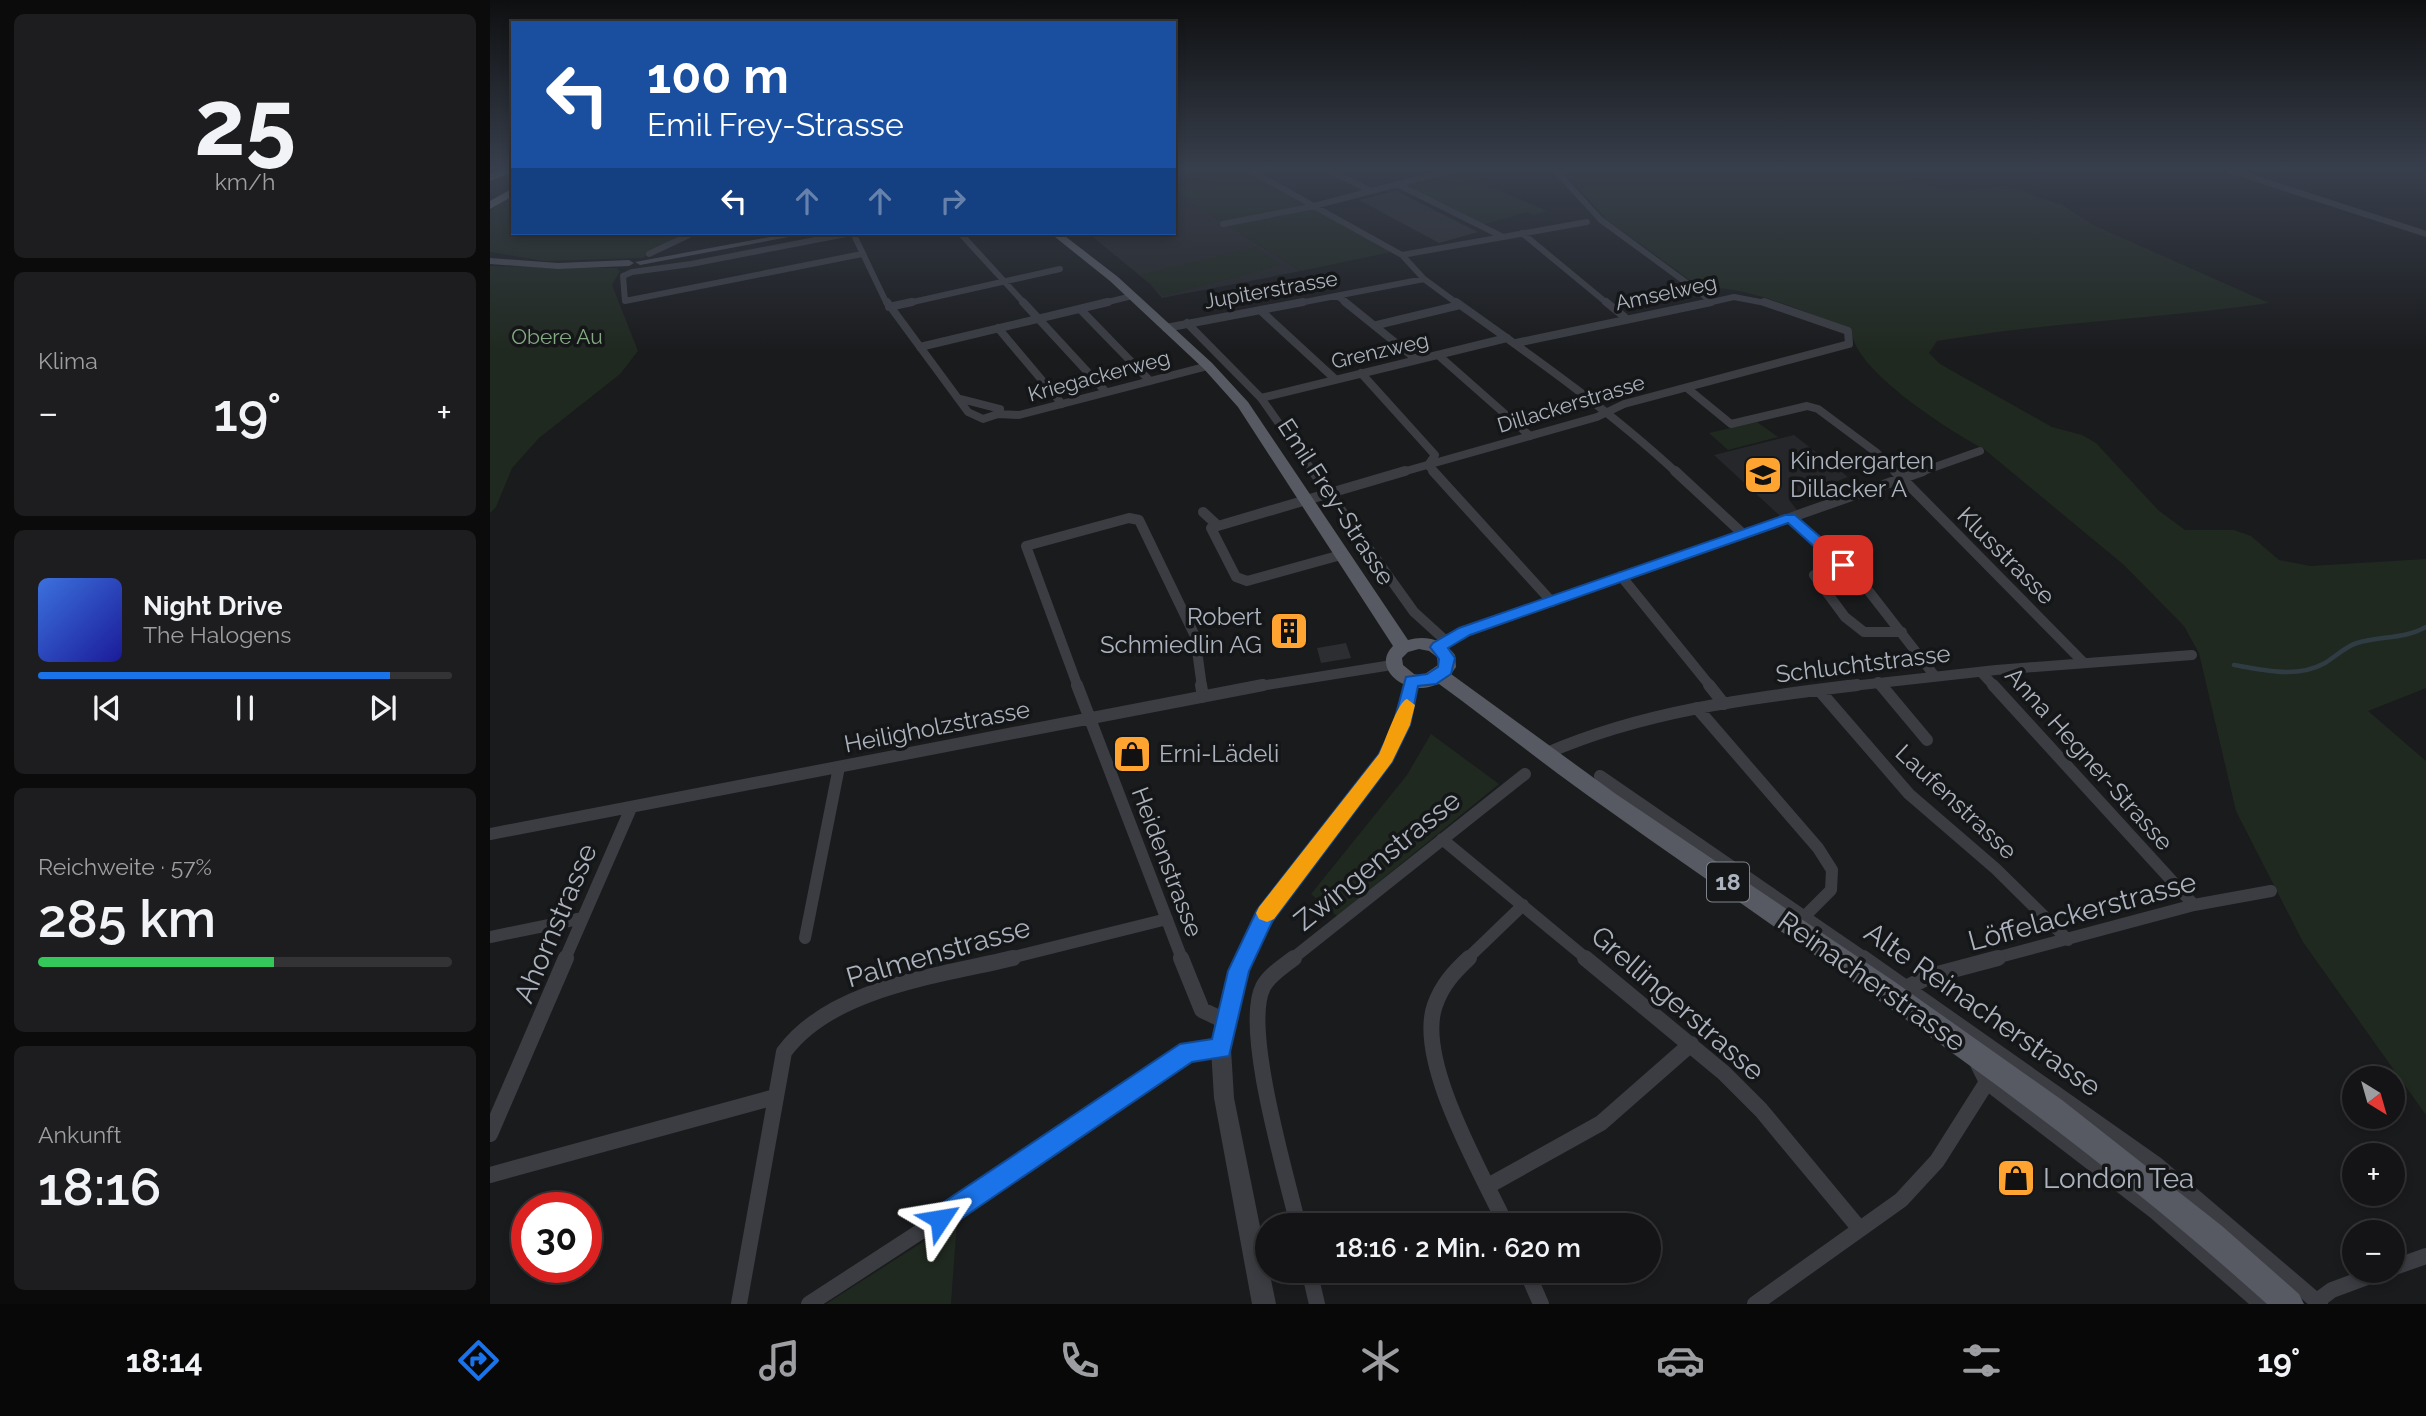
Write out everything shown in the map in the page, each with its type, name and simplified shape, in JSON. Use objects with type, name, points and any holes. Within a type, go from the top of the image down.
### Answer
[{"type":"main road","points":[[716,250],[782,235]]},
{"type":"main road","points":[[490,259],[539,265],[634,262],[795,235]]},
{"type":"main road","points":[[1058,235],[1114,279]]},
{"type":"main road","points":[[1069,235],[1111,272],[1114,279]]},
{"type":"main road","name":"Emil Frey-Strasse","points":[[1114,279],[1208,366],[1243,405],[1403,648]]},
{"type":"main road","points":[[1419,643],[1442,644],[1448,661],[1440,675],[1427,681],[1411,681],[1400,676],[1392,665],[1395,654],[1403,648],[1419,643]]},
{"type":"main road","name":"Reinacherstrasse","points":[[1440,675],[1629,814],[1971,1049],[2160,1191],[2265,1301]]},
{"type":"street","points":[[1358,231],[1402,256],[1424,279],[1607,412],[1742,533]]},
{"type":"street","points":[[1491,231],[1501,236]]},
{"type":"street","points":[[1402,256],[1535,231]]},
{"type":"street","points":[[1616,231],[1710,300]]},
{"type":"street","points":[[1522,233],[1627,318]]},
{"type":"street","points":[[649,254],[689,235]]},
{"type":"street","points":[[842,235],[691,264],[632,272],[623,276],[625,300],[862,254]]},
{"type":"street","points":[[853,235],[889,307],[961,399],[994,406],[1000,409],[998,414]]},
{"type":"street","points":[[962,235],[1105,392]]},
{"type":"street","points":[[889,307],[1058,269],[1063,278]]},
{"type":"street","name":"Jupiterstrasse","points":[[1166,328],[1424,279]]},
{"type":"street","points":[[920,347],[1132,296]]},
{"type":"street","points":[[1337,296],[1377,324],[1417,360]]},
{"type":"street","name":"Amselweg","points":[[1516,344],[1710,300],[1734,297],[1775,305],[1848,331],[1849,344]]},
{"type":"street","points":[[1377,324],[1460,305]]},
{"type":"street","points":[[1080,309],[1150,381]]},
{"type":"street","points":[[1260,310],[1335,379]]},
{"type":"street","points":[[1187,323],[1261,398],[1414,612],[1442,644],[1621,576],[1980,451]]},
{"type":"street","points":[[998,328],[1062,404]]},
{"type":"street","name":"Grenzweg","points":[[1261,398],[1507,338]]},
{"type":"street","name":"Dillackerstrasse","points":[[1216,524],[1530,436],[1624,404],[1849,344]]},
{"type":"street","points":[[1438,355],[1530,436]]},
{"type":"street","name":"Kriegackerweg","points":[[961,399],[973,417],[983,419],[998,414],[1020,415],[1208,366]]},
{"type":"street","points":[[1362,373],[1435,456],[1428,465],[1552,602]]},
{"type":"street","name":"Klusstrasse","points":[[1687,388],[1731,424],[1807,406],[1818,409],[1877,453],[2084,663]]},
{"type":"street","points":[[1203,512],[1216,524],[1210,528],[1236,577],[1247,581],[1341,555]]},
{"type":"street","name":"Heidenstrasse","points":[[1203,697],[1195,636],[1139,520],[1129,518],[1026,546],[1202,1010],[1225,1021]]},
{"type":"street","points":[[1790,518],[1864,585],[1934,675]]},
{"type":"street","points":[[1843,565],[1814,575],[1845,617],[1864,632],[1902,632]]},
{"type":"street","points":[[1621,576],[1724,704]]},
{"type":"street","name":"Schluchtstrasse","points":[[1547,753],[1589,733],[1697,708],[1934,675],[2192,655]]},
{"type":"street","name":"Heiligholzstrasse","points":[[490,834],[1328,673],[1392,665]]},
{"type":"street","name":"Anna Hegner-Strasse","points":[[1981,672],[2194,905]]},
{"type":"street","points":[[1264,1304],[1224,1098],[1221,1049],[1225,1021],[1238,971],[1264,916],[1386,758],[1402,725],[1411,681]]},
{"type":"street","points":[[1878,682],[1927,740]]},
{"type":"street","name":"Laufenstrasse","points":[[1819,690],[1909,794],[1996,869],[2068,940]]},
{"type":"street","points":[[1697,708],[1818,848],[1832,870],[1831,890],[1804,917]]},
{"type":"street","points":[[805,938],[839,768]]},
{"type":"street","name":"Zwingenstrasse","points":[[1295,1213],[1262,1058],[1259,1014],[1263,989],[1276,972],[1525,774]]},
{"type":"street","name":"Alte Reinacherstrasse","points":[[1600,776],[1908,987],[2157,1165],[2319,1302]]},
{"type":"street","name":"Ahornstrasse","points":[[490,1134],[631,808]]},
{"type":"street","name":"Grellingerstrasse","points":[[1442,839],[1691,1044],[1761,1110],[1859,1228]]},
{"type":"street","name":"Löffelackerstrasse","points":[[1908,987],[1930,976],[2194,905],[2271,891]]},
{"type":"street","points":[[1500,1213],[1440,1082],[1432,1045],[1434,1007],[1448,978],[1523,905]]},
{"type":"street","points":[[490,937],[583,918]]},
{"type":"street","name":"Palmenstrasse","points":[[739,1304],[775,1097],[785,1052],[795,1034],[825,1014],[865,995],[1167,919]]},
{"type":"street","points":[[1488,1186],[1601,1123],[1691,1044]]},
{"type":"street","points":[[809,1304],[1035,1157],[1188,1052],[1221,1049]]},
{"type":"street","name":"Alte Reinacherstrasse","points":[[1971,1049],[1987,1082],[2080,1151],[2265,1301]]},
{"type":"street","points":[[1755,1304],[1901,1199],[1937,1161],[1987,1082]]},
{"type":"street","points":[[490,1174],[775,1097]]},
{"type":"street","points":[[2405,1263],[2426,1256]]},
{"type":"street","points":[[1312,1283],[1317,1304]]},
{"type":"street","points":[[1532,1283],[1541,1304]]},
{"type":"street","points":[[2319,1302],[2332,1290],[2351,1283]]},
{"type":"shaded area","points":[[1176,231],[1236,231],[1301,271],[1162,298],[1150,284],[1090,235],[1176,235]]},
{"type":"shaded area","points":[[1794,435],[1848,477],[1789,500],[1797,510],[1780,516],[1714,455]]},
{"type":"green space","points":[[490,231],[511,231],[511,235],[689,235],[642,258],[544,261],[490,252]]},
{"type":"green space","points":[[1236,231],[1354,231],[1392,252],[1301,271]]},
{"type":"green space","points":[[1622,231],[2106,231],[2269,303],[1937,341],[1929,353],[1940,364],[2052,427],[2082,435],[2096,443],[2158,510],[2185,530],[2234,530],[2251,536],[2279,560],[2310,566],[2426,559],[2426,688],[2368,711],[2426,761],[2426,1115],[2405,1085],[2405,1066],[2391,1066],[2303,942],[2236,811],[2199,653],[2184,626],[2124,565],[1984,449],[1927,414],[1884,380],[1856,345],[1852,330],[1756,295],[1718,288],[1702,289]]},
{"type":"green space","points":[[1255,247],[1280,265],[1164,296],[1141,275]]},
{"type":"green space","name":"Obere Au","points":[[490,266],[617,268],[620,271],[612,285],[638,351],[620,374],[539,438],[512,468],[496,507],[490,513]]},
{"type":"green space","points":[[1757,422],[1778,437],[1728,450],[1709,433]]},
{"type":"green space","points":[[1431,734],[1499,784],[1337,916],[1311,894],[1407,775]]},
{"type":"green space","points":[[957,1220],[951,1304],[826,1304]]},
{"type":"building","points":[[1416,231],[1478,232],[1439,243]]},
{"type":"building","name":"Robert Schmiedlin AG","points":[[1303,619],[1307,634],[1274,640],[1270,624]]},
{"type":"building","points":[[1346,643],[1351,658],[1321,663],[1317,648]]},
{"type":"waterway","points":[[2234,665],[2268,671],[2303,671],[2325,663],[2357,643],[2410,634],[2426,627]]},
{"type":"slow traffic","points":[[1267,913],[1288,882],[1386,758],[1402,725],[1407,705]]},
{"type":"place","name":"Kindergarten Dillacker A","points":[[1763,475]]},
{"type":"place","name":"Robert Schmiedlin AG","points":[[1289,631]]},
{"type":"place","name":"Erni-Lädeli","points":[[1132,754]]},
{"type":"place","name":"London Tea","points":[[2016,1178]]},
{"type":"route","points":[[940,1219],[1188,1052],[1221,1049],[1238,971],[1264,916],[1386,758],[1402,725],[1411,681],[1431,680],[1445,670],[1447,658],[1438,647],[1446,641],[1455,635],[1790,518],[1843,565]]}]
